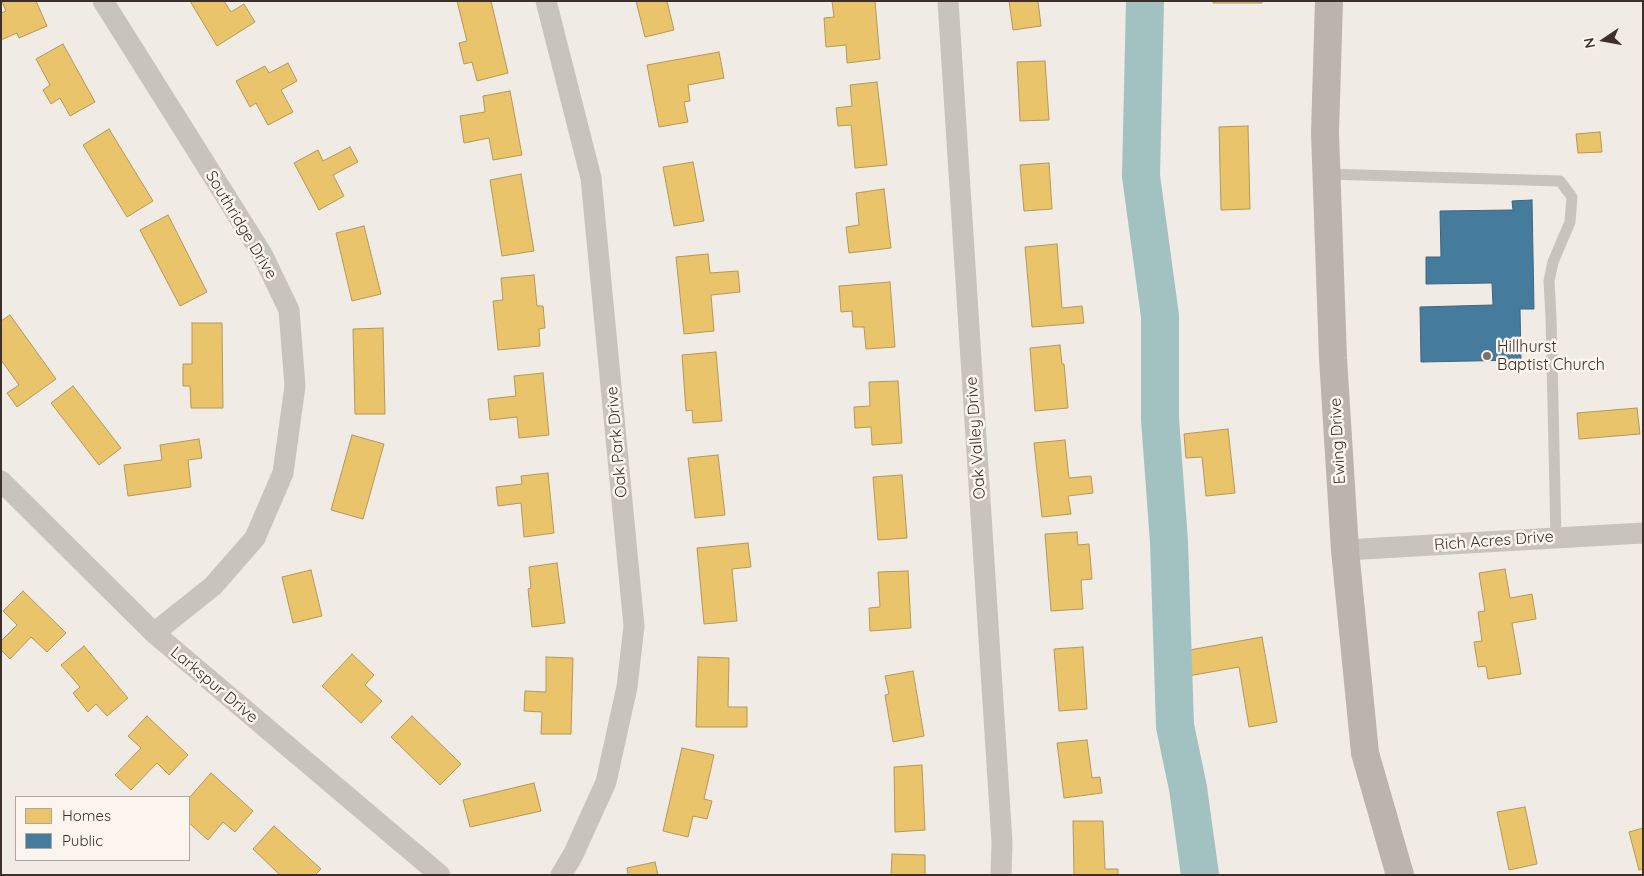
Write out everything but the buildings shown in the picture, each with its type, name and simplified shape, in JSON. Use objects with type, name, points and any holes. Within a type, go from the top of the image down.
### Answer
[{"type":"main road","name":"Ewing Drive","points":[[1329,1],[1325,133],[1333,358],[1345,550],[1365,753],[1400,875]]},
{"type":"street","name":"Southridge Drive","points":[[104,1],[262,254],[289,310],[295,386],[283,473],[255,538],[213,586],[154,634]]},
{"type":"street","name":"Oak Park Drive","points":[[546,1],[591,178],[634,626],[627,687],[606,782],[574,856],[561,875]]},
{"type":"street","name":"Oak Valley Drive","points":[[948,1],[1002,842],[1001,875]]},
{"type":"street","name":"Larkspur Drive","points":[[1,481],[154,634],[440,875]]},
{"type":"street","name":"Rich Acres Drive","points":[[1345,550],[1643,533]]},
{"type":"lane","points":[[1327,174],[1560,181],[1572,197],[1570,222],[1553,262],[1549,281],[1552,316],[1556,537]]},
{"type":"waterway","points":[[1145,1],[1141,176],[1160,316],[1160,419],[1169,542],[1175,726],[1188,788],[1200,875]]},
{"type":"place","name":"Hillhurst Baptist Church","points":[[1487,356]]}]
